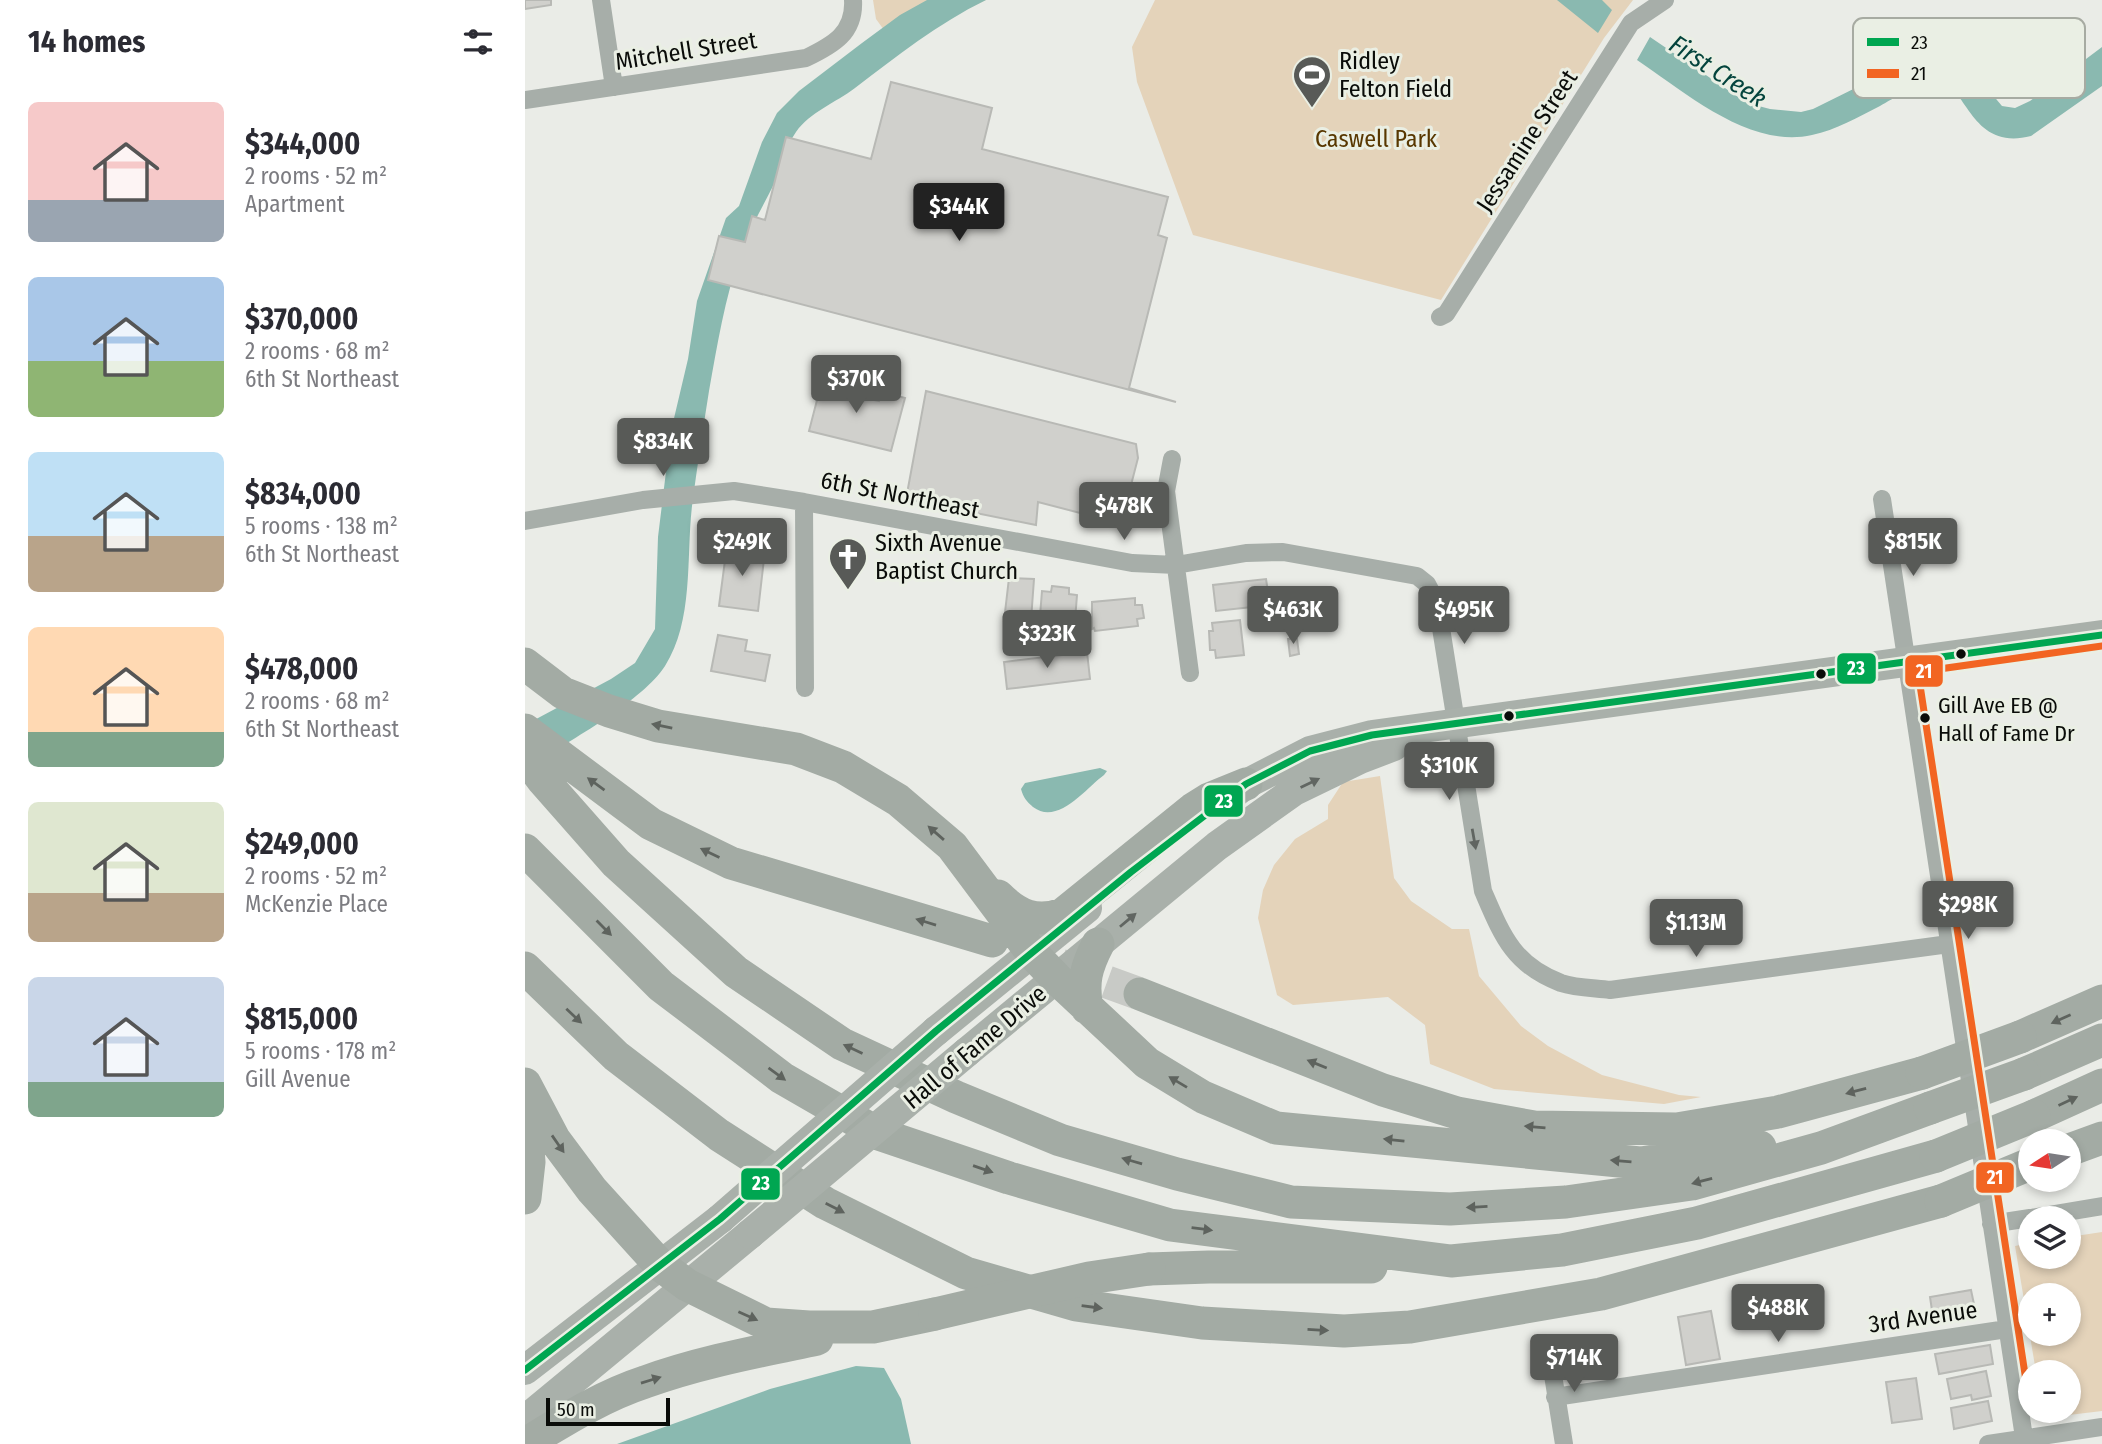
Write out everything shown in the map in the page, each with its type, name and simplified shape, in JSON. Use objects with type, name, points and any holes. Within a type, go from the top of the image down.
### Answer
[{"type":"highway","points":[[525,664],[563,693],[609,711],[658,726],[796,749],[843,768],[898,800],[952,846],[1032,953],[1056,979],[1147,1063],[1203,1097],[1276,1128],[1640,1163],[1757,1148],[1882,1125]]},
{"type":"highway","points":[[525,730],[651,824],[731,863],[992,942]]},
{"type":"highway","points":[[525,755],[541,779],[608,853],[736,972],[842,1044],[956,1097],[1059,1140],[1177,1174],[1291,1202],[1450,1209],[1566,1202],[1692,1184],[1821,1148],[2024,1074],[2102,1040]]},
{"type":"highway","points":[[963,862],[1019,914],[1052,918],[1074,906],[1193,809],[1209,799],[1246,784]]},
{"type":"highway","points":[[525,850],[661,986],[782,1078],[879,1134],[1009,1178],[1170,1225],[1451,1261]]},
{"type":"highway","points":[[1087,1008],[1084,980],[1087,965],[1098,944]]},
{"type":"highway","points":[[525,968],[616,1056],[719,1135],[825,1203],[966,1273],[1076,1305],[1202,1324],[1344,1331],[1410,1327],[1601,1294],[1941,1201],[2018,1169]]},
{"type":"highway","points":[[1140,994],[1383,1090],[1457,1114],[1534,1128],[1677,1129],[1778,1112],[1922,1073],[2020,1037],[2102,1001]]},
{"type":"highway","points":[[525,1084],[554,1139],[592,1190],[660,1265],[687,1285],[767,1324],[873,1327]]},
{"type":"highway","points":[[525,1444],[583,1410],[643,1382],[737,1356],[1089,1278],[1149,1269],[1209,1266],[1347,1268],[1451,1261],[1562,1250],[1697,1223],[1936,1156],[2102,1085]]},
{"type":"highway","points":[[525,1112],[529,1162],[525,1198]]},
{"type":"highway","points":[[2081,1146],[2102,1139]]},
{"type":"main road","name":"Hall of Fame Drive","points":[[525,1370],[720,1219],[936,1031],[1246,784],[1310,751],[1372,735],[2102,635]]},
{"type":"main road","name":"Hall of Fame Drive","points":[[525,1420],[1217,846],[1294,791],[1360,759],[1455,724]]},
{"type":"street","points":[[601,0],[614,87]]},
{"type":"street","name":"Mitchell Street","points":[[525,100],[806,58],[829,47],[846,31],[854,15],[853,0]]},
{"type":"street","name":"Jessamine Street","points":[[1440,317],[1446,314],[1461,291],[1631,23],[1665,0]]},
{"type":"street","points":[[1172,459],[1166,491],[1190,673]]},
{"type":"street","name":"6th St Northeast","points":[[525,521],[643,500],[734,491],[1132,563],[1176,565],[1246,553],[1283,552],[1417,576],[1427,584],[1437,603],[1455,724]]},
{"type":"street","points":[[1882,499],[2025,1441]]},
{"type":"street","points":[[804,502],[805,688]]},
{"type":"street","points":[[1455,724],[1483,891],[1502,935],[1527,967],[1563,984],[1610,990],[1949,944]]},
{"type":"street","points":[[2081,1210],[2102,1206]]},
{"type":"street","points":[[1991,1224],[2018,1220]]},
{"type":"street","name":"3rd Avenue","points":[[1555,1396],[2007,1329]]},
{"type":"street","points":[[1549,1350],[1564,1444]]},
{"type":"street","points":[[1989,1444],[2025,1441],[2102,1427]]},
{"type":"green space","points":[[873,0],[986,0],[953,16],[900,52],[876,19]]},
{"type":"green space","name":"Caswell Park","points":[[1155,0],[1633,0],[1604,38],[1441,300],[1193,235],[1137,82],[1132,47]]},
{"type":"green space","points":[[1380,776],[1394,878],[1411,901],[1452,929],[1469,929],[1479,976],[1521,1026],[1548,1046],[1602,1075],[1679,1095],[1701,1097],[1664,1104],[1494,1089],[1430,1064],[1425,1025],[1388,997],[1293,1005],[1277,995],[1258,918],[1263,890],[1274,865],[1295,839],[1328,819],[1328,805],[1343,782]]},
{"type":"green space","points":[[2102,1232],[2102,1411],[2081,1414],[2081,1360],[2034,1360],[2032,1346],[2081,1346],[2081,1283],[2021,1283],[2019,1269],[2081,1269],[2081,1235]]},
{"type":"water","points":[[927,0],[986,0],[934,30],[802,125],[789,144],[773,186],[745,242],[728,297],[709,391],[692,506],[685,609],[681,629],[665,666],[654,680],[621,708],[525,768],[525,725],[611,679],[635,663],[655,629],[658,537],[671,431],[688,359],[697,301],[726,218],[739,206],[762,142],[777,113],[799,91],[862,43],[900,15]]},
{"type":"water","name":"First Creek","points":[[1557,0],[1602,0],[1612,10],[1598,33]]},
{"type":"water","name":"First Creek","points":[[1650,37],[1747,103],[1770,109],[1801,112],[1853,89],[1853,98],[1894,98],[1830,130],[1788,137],[1765,134],[1719,115],[1637,60]]},
{"type":"water","name":"First Creek","points":[[2102,47],[2102,86],[2085,98],[2085,60]]},
{"type":"water","name":"First Creek","points":[[1960,98],[1995,98],[2002,106],[2015,108],[2034,98],[2085,98],[2031,136],[2011,138],[1995,135],[1973,116]]},
{"type":"water","points":[[1100,768],[1107,771],[1104,775],[1071,803],[1052,812],[1042,812],[1033,807],[1025,799],[1021,789],[1025,783]]},
{"type":"water","points":[[856,1366],[884,1368],[901,1399],[911,1444],[617,1444],[770,1389]]},
{"type":"building","points":[[525,0],[551,0],[551,5],[525,9]]},
{"type":"building","points":[[891,82],[992,108],[982,149],[1168,197],[1158,235],[1167,238],[1129,388],[1176,402],[708,280],[719,236],[745,242],[752,216],[765,220],[786,137],[871,159]]},
{"type":"building","points":[[823,377],[863,387],[861,397],[879,401],[882,392],[905,398],[891,451],[809,431]]},
{"type":"building","points":[[926,391],[1136,444],[1138,458],[1123,516],[1109,513],[1107,520],[1038,502],[1036,525],[906,499]]},
{"type":"building","points":[[727,545],[765,550],[758,611],[719,606]]},
{"type":"building","points":[[1009,578],[1034,579],[1029,623],[1004,621]]},
{"type":"building","points":[[1266,579],[1270,605],[1216,611],[1213,585]]},
{"type":"building","points":[[1052,586],[1069,588],[1069,594],[1077,595],[1075,620],[1040,616],[1042,591],[1051,592]]},
{"type":"building","points":[[1135,598],[1135,605],[1142,605],[1144,618],[1137,619],[1138,626],[1095,631],[1092,629],[1092,602]]},
{"type":"building","points":[[1240,620],[1244,655],[1216,658],[1215,650],[1210,650],[1209,631],[1213,631],[1212,623]]},
{"type":"building","points":[[718,635],[747,640],[745,651],[770,655],[765,681],[711,671]]},
{"type":"building","points":[[1293,635],[1294,639],[1297,639],[1299,654],[1290,656],[1288,639]]},
{"type":"building","points":[[1087,652],[1090,679],[1007,689],[1004,662]]},
{"type":"building","points":[[1971,1290],[1975,1309],[1933,1317],[1930,1297]]},
{"type":"building","points":[[1711,1311],[1720,1359],[1686,1365],[1678,1317]]},
{"type":"building","points":[[1990,1345],[1993,1364],[1939,1374],[1935,1354]]},
{"type":"building","points":[[1986,1371],[1991,1396],[1972,1400],[1971,1395],[1951,1399],[1947,1379]]},
{"type":"building","points":[[1916,1378],[1922,1419],[1892,1423],[1886,1382]]},
{"type":"building","points":[[1988,1401],[1992,1421],[1954,1429],[1951,1408]]},
{"type":"tunnel","points":[[1060,965],[1140,994]]},
{"type":"transit line","name":"23","points":[[525,1370],[720,1219],[936,1031],[1131,872],[1246,784],[1310,751],[1372,735],[2102,635]]},
{"type":"transit line","name":"21","points":[[2023,1360],[1918,672],[2102,646]]},
{"type":"place","name":"Ridley Felton Field","points":[[1312,109]]},
{"type":"place","name":"Sixth Avenue Baptist Church","points":[[848,591]]},
{"type":"place","name":"Gill Ave EB @ Hall of Fame Dr","points":[[1925,718]]}]
